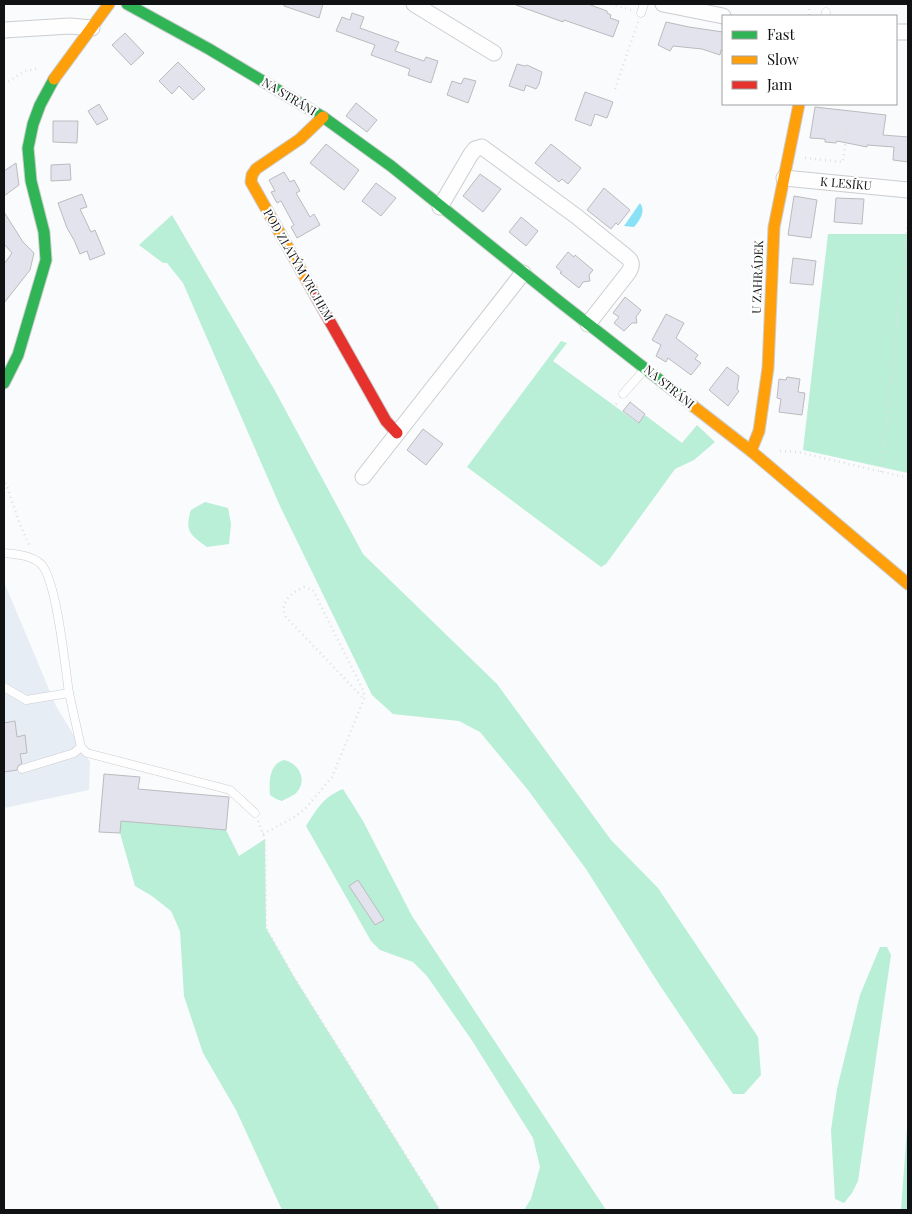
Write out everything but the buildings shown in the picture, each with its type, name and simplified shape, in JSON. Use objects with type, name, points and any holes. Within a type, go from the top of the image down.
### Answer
[{"type":"street","points":[[4,381],[18,355],[46,260],[47,244],[30,180],[28,146],[33,122],[46,93],[64,64],[109,4]]},
{"type":"street","name":"NA STRÁNI","points":[[127,4],[209,49],[323,117],[391,166],[440,207],[751,451],[816,504],[908,584]]},
{"type":"street","points":[[414,4],[494,53]]},
{"type":"street","points":[[663,4],[722,16]]},
{"type":"street","points":[[4,30],[70,26],[92,28]]},
{"type":"street","name":"U ZAHRÁDEK","points":[[751,451],[759,431],[768,368],[773,243],[799,105]]},
{"type":"street","name":"POD ZLATÝM VRCHEM","points":[[323,117],[310,131],[256,169],[252,174],[251,182],[386,420],[398,433]]},
{"type":"street","points":[[440,207],[471,154],[475,149],[482,147],[591,227],[627,256],[631,265],[628,273],[588,324]]},
{"type":"street","name":"K LESÍKU","points":[[784,178],[908,190]]},
{"type":"street","points":[[362,477],[523,272]]},
{"type":"lane","points":[[641,13],[644,4]]},
{"type":"lane","points":[[623,394],[646,368]]},
{"type":"lane","points":[[4,553],[37,561],[42,565],[49,579],[63,644],[69,693],[81,746],[87,753],[230,790],[255,813]]},
{"type":"lane","points":[[4,687],[26,700],[69,693]]},
{"type":"lane","points":[[22,769],[74,753],[81,746]]},
{"type":"path","points":[[611,4],[641,13],[615,89]]},
{"type":"path","points":[[4,84],[25,71],[54,64],[64,64]]},
{"type":"path","points":[[789,156],[843,162],[847,128],[838,127]]},
{"type":"path","points":[[881,472],[908,220]]},
{"type":"path","points":[[608,417],[623,394]]},
{"type":"path","points":[[779,452],[798,452],[908,478]]},
{"type":"path","points":[[4,478],[37,561]]},
{"type":"path","points":[[263,834],[293,818],[305,809],[332,777],[364,699],[364,692],[313,590],[304,587],[295,591],[286,600],[283,609],[286,617],[364,699]]},
{"type":"path","points":[[255,813],[265,839],[266,928],[294,977],[440,1210]]},
{"type":"shaded area","points":[[4,582],[56,706],[90,762],[89,790],[4,808]]},
{"type":"green space","points":[[172,215],[274,389],[363,554],[497,684],[611,840],[658,888],[758,1037],[761,1075],[744,1094],[733,1094],[659,984],[586,869],[528,790],[480,732],[459,721],[393,714],[372,695],[280,506],[183,283],[167,263],[163,263],[139,245]]},
{"type":"green space","points":[[828,234],[908,234],[908,473],[803,450]]},
{"type":"green space","points":[[561,341],[567,343],[553,361],[638,423],[645,415],[682,443],[697,425],[715,442],[694,460],[675,469],[606,564],[601,567],[467,467]]},
{"type":"green space","points":[[205,502],[228,508],[231,524],[229,544],[207,547],[190,532],[188,523],[191,510]]},
{"type":"green space","points":[[284,760],[297,768],[302,782],[296,793],[282,801],[270,795],[270,785],[271,774],[275,765]]},
{"type":"green space","points":[[343,789],[363,821],[412,916],[606,1210],[524,1210],[531,1199],[540,1167],[533,1138],[473,1042],[427,976],[413,962],[380,950],[371,941],[306,826],[325,800]]},
{"type":"green space","points":[[121,821],[226,830],[239,856],[265,839],[266,928],[294,977],[440,1210],[282,1210],[236,1110],[203,1053],[184,996],[180,931],[171,911],[135,886],[120,833]]},
{"type":"green space","points":[[880,947],[887,947],[891,955],[858,1181],[844,1203],[835,1199],[831,1130],[837,1089],[860,995]]},
{"type":"green space","points":[[908,1115],[908,1210],[901,1210]]},
{"type":"water","points":[[640,203],[642,212],[634,227],[624,226]]},
{"type":"traffic: fast","points":[[127,4],[209,49],[323,117],[391,166],[693,406]]},
{"type":"traffic: fast","points":[[4,383],[18,355],[46,260],[44,232],[31,181],[28,148],[33,124],[40,105],[54,79]]},
{"type":"traffic: slow","points":[[54,79],[109,4]]},
{"type":"traffic: slow","points":[[751,451],[759,431],[768,368],[774,227],[799,105]]},
{"type":"traffic: slow","points":[[315,295],[251,182],[252,175],[256,169],[300,139],[323,117]]},
{"type":"traffic: slow","points":[[693,406],[751,451],[908,584]]},
{"type":"traffic: jam","points":[[315,295],[386,421],[397,433]]}]
